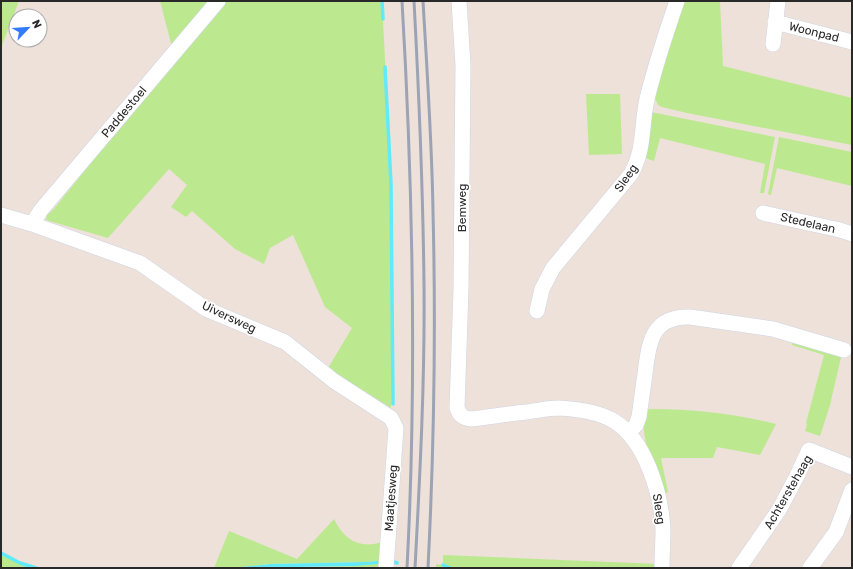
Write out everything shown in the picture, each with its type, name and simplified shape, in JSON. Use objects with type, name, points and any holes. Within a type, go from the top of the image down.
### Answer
[{"type":"street","name":"Paddestoel","points":[[32,224],[41,210],[218,1]]},
{"type":"street","name":"Bemweg","points":[[459,1],[463,65],[461,289],[456,401],[459,414]]},
{"type":"street","name":"Sleeg","points":[[537,311],[542,289],[553,268],[631,174],[637,163],[641,146],[647,99],[661,48],[677,1]]},
{"type":"street","name":"Woonpad","points":[[773,44],[778,1]]},
{"type":"street","name":"Woonpad","points":[[775,22],[852,42]]},
{"type":"street","name":"Stedelaan","points":[[763,213],[852,234]]},
{"type":"street","name":"Uiversweg","points":[[1,215],[32,224],[140,262],[206,309],[285,342],[334,382],[391,418],[396,428]]},
{"type":"street","points":[[628,433],[636,425],[639,417],[647,353],[652,339],[657,329],[678,316],[690,316],[766,328],[844,350]]},
{"type":"street","name":"Sleeg","points":[[459,414],[464,418],[471,419],[558,408],[579,410],[596,414],[614,421],[628,433],[641,450],[651,474],[659,500],[663,528],[662,568]]},
{"type":"street","name":"Maatjesweg","points":[[386,568],[396,428]]},
{"type":"street","name":"Achterstehaag","points":[[739,568],[779,510],[797,476],[808,450],[852,467]]},
{"type":"street","points":[[812,567],[836,532],[852,490]]},
{"type":"green space","points":[[1,1],[19,1],[16,8],[8,8],[8,30],[1,48]]},
{"type":"green space","points":[[160,1],[209,1],[172,47]]},
{"type":"green space","points":[[225,1],[382,1],[390,156],[392,293],[391,408],[328,368],[352,328],[325,307],[293,235],[270,248],[264,264],[235,249],[192,211],[186,217],[171,207],[187,185],[169,169],[108,238],[46,220],[47,215],[53,210],[179,54]]},
{"type":"green space","points":[[680,1],[720,1],[723,66],[852,98],[852,145],[687,113],[658,105],[654,96]]},
{"type":"green space","points":[[586,94],[620,94],[622,154],[589,155]]},
{"type":"green space","points":[[651,112],[775,137],[764,193],[760,193],[765,164],[660,138],[654,161],[645,158]]},
{"type":"green space","points":[[779,137],[852,152],[852,186],[777,168],[771,195],[768,194]]},
{"type":"green space","points":[[793,338],[842,353],[830,405],[820,436],[805,431],[824,355],[792,345]]},
{"type":"green space","points":[[652,409],[714,413],[745,417],[776,424],[760,455],[717,447],[713,458],[661,458],[668,492],[663,494],[649,453],[644,432],[644,410]]},
{"type":"green space","points":[[334,519],[343,533],[355,542],[361,544],[377,544],[385,541],[383,568],[258,568],[354,566],[378,561],[271,564],[232,568],[214,568],[229,531],[297,559]]},
{"type":"green space","points":[[1,553],[19,564],[32,568],[1,568]]},
{"type":"green space","points":[[443,555],[658,564],[658,568],[436,568],[436,564],[443,565]]},
{"type":"water","points":[[378,561],[378,564],[354,566],[232,568],[271,564]]},
{"type":"waterway","points":[[382,1],[383,19]]},
{"type":"waterway","points":[[385,67],[391,184],[393,404]]},
{"type":"waterway","points":[[1,553],[20,563],[36,568]]},
{"type":"waterway","points":[[443,565],[450,568]]},
{"type":"railway","points":[[402,1],[409,143],[413,355],[407,568]]},
{"type":"railway","points":[[414,1],[422,178],[424,320],[422,426],[415,568]]},
{"type":"railway","points":[[423,1],[432,159],[434,257],[433,434],[428,568]]}]
